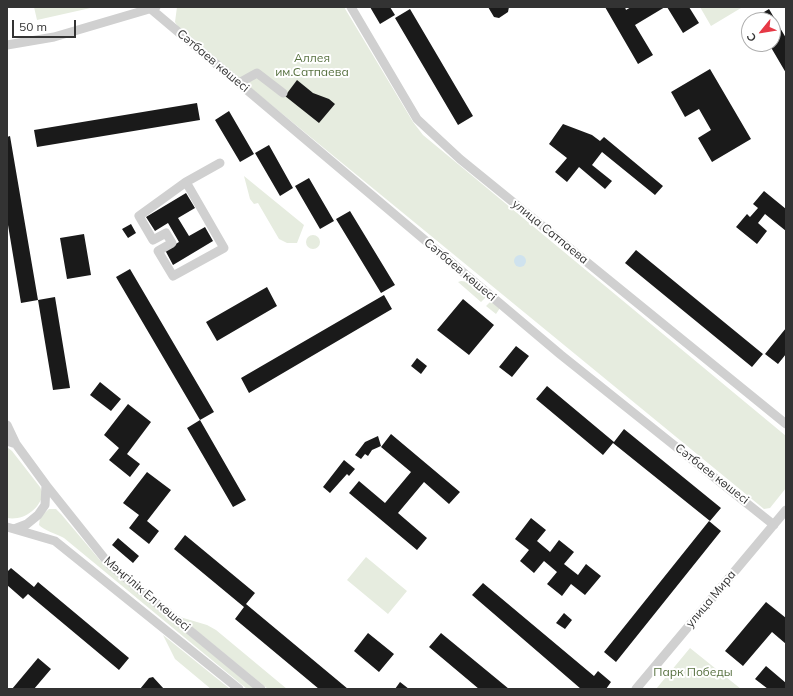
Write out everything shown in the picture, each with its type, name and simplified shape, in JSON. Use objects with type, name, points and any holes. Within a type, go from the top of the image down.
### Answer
[{"type":"street","name":"улица Сатпаева","points":[[351,7],[417,119],[460,159],[786,424]]},
{"type":"street","points":[[7,45],[54,37],[154,8]]},
{"type":"street","name":"Сәтбаев көшесі","points":[[154,8],[239,83],[561,355],[774,524]]},
{"type":"street","points":[[239,83],[257,73],[283,93]]},
{"type":"street","points":[[186,182],[224,248],[173,276],[158,251],[172,243],[166,233],[153,240],[139,216],[186,182],[220,162]]},
{"type":"street","name":"Мәңгілік Ел көшесі","points":[[7,425],[11,442],[109,564],[261,689]]},
{"type":"street","name":"Мәңгілік Ел көшесі","points":[[10,528],[27,524],[38,515],[45,505],[46,485]]},
{"type":"street","name":"улица Мира","points":[[636,689],[786,510]]},
{"type":"street","name":"Мәңгілік Ел көшесі","points":[[10,528],[55,541],[238,689]]},
{"type":"green space","points":[[34,7],[95,7],[37,20]]},
{"type":"green space","name":"Аллея им.Сатпаева","points":[[177,7],[344,7],[413,122],[423,135],[786,436],[786,488],[770,508],[764,509],[180,30],[175,22]]},
{"type":"green space","points":[[700,7],[741,7],[741,8],[711,26]]},
{"type":"green space","points":[[244,176],[304,225],[297,243],[287,243],[279,239],[258,203],[254,204],[250,199]]},
{"type":"green space","points":[[313,235],[318,237],[320,242],[318,247],[313,249],[308,247],[306,242],[308,237]]},
{"type":"green space","points":[[458,282],[468,282],[486,297],[481,302]]},
{"type":"green space","points":[[491,301],[500,308],[496,314],[486,306]]},
{"type":"green space","points":[[7,447],[12,451],[40,487],[43,494],[38,505],[30,513],[19,518],[7,518]]},
{"type":"green space","points":[[49,509],[56,509],[61,514],[104,565],[255,689],[247,689],[64,538],[41,527],[39,525],[40,517]]},
{"type":"green space","points":[[366,557],[407,591],[388,614],[347,580]]},
{"type":"green space","points":[[180,617],[207,625],[216,630],[287,689],[268,689]]},
{"type":"green space","points":[[163,635],[230,689],[211,689],[175,659]]},
{"type":"green space","name":"Парк Победы","points":[[690,648],[741,689],[656,689]]},
{"type":"water","points":[[520,255],[524,257],[526,261],[524,265],[520,267],[516,265],[514,261],[516,257]]},
{"type":"building","points":[[370,7],[390,7],[395,15],[380,24]]},
{"type":"building","points":[[488,7],[509,7],[508,12],[499,18],[494,17]]},
{"type":"building","points":[[605,7],[625,7],[626,10],[631,7],[665,7],[635,25],[653,55],[638,64]]},
{"type":"building","points":[[667,7],[689,7],[699,23],[683,33]]},
{"type":"building","points":[[410,9],[473,116],[458,125],[395,18]]},
{"type":"building","points":[[769,9],[771,12],[764,12]]},
{"type":"building","points":[[781,29],[786,38],[786,73],[774,52],[781,52]]},
{"type":"building","points":[[710,69],[751,139],[712,162],[698,138],[711,130],[699,109],[685,117],[671,92]]},
{"type":"building","points":[[297,80],[313,93],[329,99],[335,104],[319,123],[285,96]]},
{"type":"building","points":[[197,103],[200,120],[37,147],[34,130]]},
{"type":"building","points":[[229,111],[254,154],[240,162],[215,120]]},
{"type":"building","points":[[563,124],[592,135],[600,141],[604,137],[663,186],[655,195],[602,152],[592,165],[612,181],[605,189],[579,167],[567,182],[555,172],[567,158],[549,144]]},
{"type":"building","points":[[10,136],[38,300],[21,303],[7,219],[7,137]]},
{"type":"building","points":[[269,145],[293,188],[280,196],[255,153]]},
{"type":"building","points":[[309,178],[334,221],[320,229],[295,186]]},
{"type":"building","points":[[764,191],[786,209],[786,231],[765,214],[758,223],[767,231],[757,244],[736,227],[747,214],[750,217],[758,208],[753,204]]},
{"type":"building","points":[[186,193],[195,208],[178,218],[189,236],[205,227],[213,241],[173,265],[165,250],[179,242],[168,223],[155,231],[146,217]]},
{"type":"building","points":[[350,211],[395,285],[381,293],[336,219]]},
{"type":"building","points":[[131,224],[136,233],[128,238],[122,229]]},
{"type":"building","points":[[84,234],[91,275],[67,279],[60,238]]},
{"type":"building","points":[[636,250],[763,354],[752,367],[625,263]]},
{"type":"building","points":[[130,269],[214,412],[200,420],[116,277]]},
{"type":"building","points":[[267,287],[277,306],[217,341],[206,322]]},
{"type":"building","points":[[384,295],[392,309],[249,393],[241,378]]},
{"type":"building","points":[[55,297],[70,388],[53,390],[38,300]]},
{"type":"building","points":[[463,299],[494,325],[469,355],[437,330]]},
{"type":"building","points":[[786,328],[786,354],[778,364],[765,354]]},
{"type":"building","points":[[516,346],[529,356],[512,377],[499,367]]},
{"type":"building","points":[[417,358],[427,366],[421,374],[411,366]]},
{"type":"building","points":[[100,382],[121,399],[111,411],[90,395]]},
{"type":"building","points":[[547,386],[614,442],[624,429],[721,508],[710,521],[613,443],[603,455],[536,399]]},
{"type":"building","points":[[128,404],[151,422],[127,454],[140,464],[130,477],[109,460],[119,448],[104,435]]},
{"type":"building","points":[[200,420],[246,500],[233,507],[187,428]]},
{"type":"building","points":[[391,434],[460,492],[449,504],[424,482],[398,513],[427,538],[417,550],[349,493],[359,481],[385,503],[411,472],[381,447]]},
{"type":"building","points":[[378,436],[381,446],[372,450],[368,456],[365,454],[361,459],[355,455],[365,442]]},
{"type":"building","points":[[344,460],[355,469],[349,476],[347,474],[330,493],[323,487]]},
{"type":"building","points":[[147,472],[171,490],[147,521],[159,531],[149,544],[129,528],[139,515],[123,503]]},
{"type":"building","points":[[531,518],[546,530],[537,541],[550,552],[559,540],[574,552],[564,564],[578,575],[586,564],[601,576],[585,595],[571,584],[562,596],[547,584],[557,572],[544,561],[534,573],[520,561],[529,550],[515,539]]},
{"type":"building","points":[[709,521],[721,531],[616,662],[604,652]]},
{"type":"building","points":[[185,535],[255,593],[246,604],[348,689],[319,689],[235,619],[244,607],[174,549]]},
{"type":"building","points":[[118,538],[139,556],[133,563],[112,545]]},
{"type":"building","points":[[11,568],[34,587],[38,582],[129,658],[119,670],[28,594],[23,599],[7,585],[7,572]]},
{"type":"building","points":[[483,583],[594,676],[598,671],[611,682],[606,689],[581,689],[472,595]]},
{"type":"building","points":[[766,602],[786,618],[786,644],[772,632],[743,666],[725,651]]},
{"type":"building","points":[[564,613],[572,620],[565,629],[556,623]]},
{"type":"building","points":[[368,633],[394,654],[379,672],[354,651]]},
{"type":"building","points":[[441,633],[509,689],[479,689],[429,647]]},
{"type":"building","points":[[38,658],[51,669],[34,689],[12,689]]},
{"type":"building","points":[[766,666],[786,683],[786,689],[768,689],[755,679]]},
{"type":"building","points":[[153,677],[164,689],[140,689],[149,678]]},
{"type":"building","points":[[400,682],[409,689],[395,689]]}]
